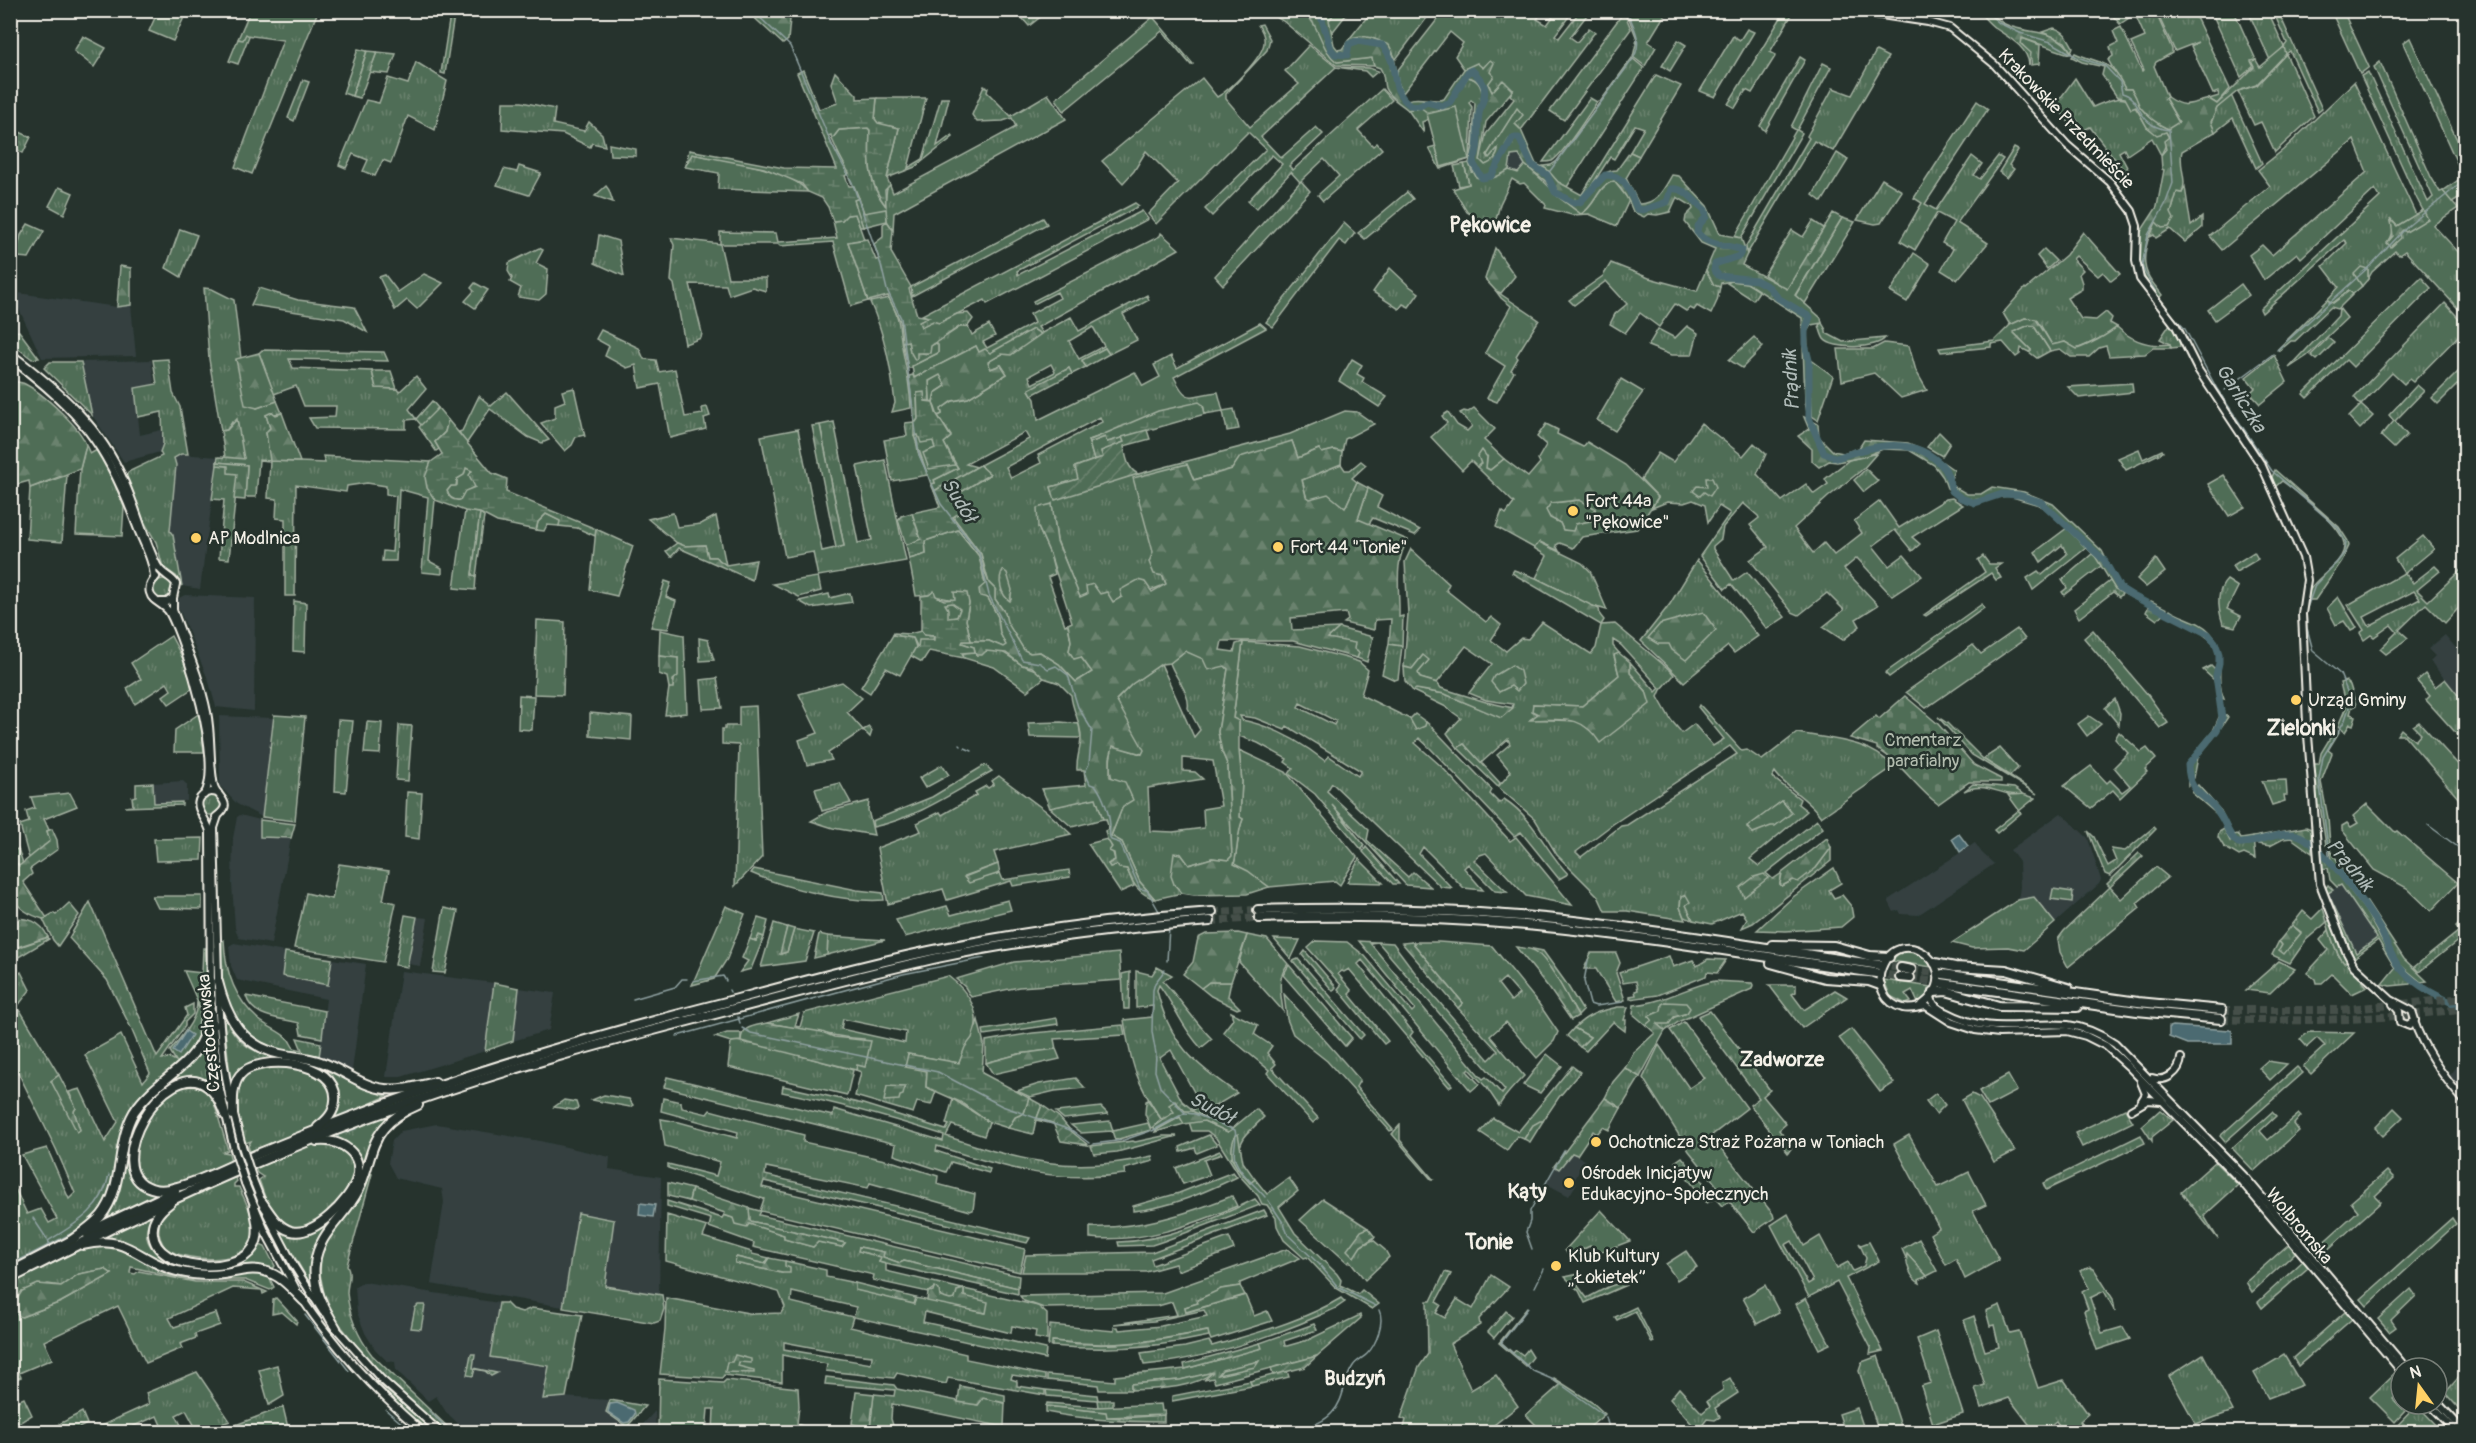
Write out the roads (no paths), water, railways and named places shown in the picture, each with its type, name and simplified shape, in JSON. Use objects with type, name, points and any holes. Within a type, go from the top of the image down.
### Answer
[{"type":"highway","points":[[1876,973],[1743,954],[1632,934],[1577,922],[1438,910],[1342,908],[1259,914],[1400,917],[1492,922],[1576,931],[1632,934],[1734,944],[1880,965]]},
{"type":"highway","points":[[1112,925],[1189,913],[1212,912]]},
{"type":"highway","points":[[229,1115],[208,1087],[196,1082],[183,1082],[171,1088],[153,1105],[135,1138],[131,1167],[134,1175],[143,1184],[154,1189],[169,1189],[457,1082],[582,1040],[905,956],[1031,931],[1210,921]]},
{"type":"highway","points":[[1734,944],[1825,945],[1870,956],[1889,957]]},
{"type":"highway","points":[[1743,954],[1818,976],[1869,981],[1880,985]]},
{"type":"highway","points":[[1935,963],[1955,967],[2006,970],[2095,996]]},
{"type":"highway","points":[[1900,973],[1910,974]]},
{"type":"highway","points":[[2221,1019],[2116,1008],[1942,979],[2222,1010]]},
{"type":"highway","points":[[218,982],[225,1008],[234,1024],[241,1034],[261,1048],[318,1061],[371,1086],[385,1089],[457,1082]]},
{"type":"highway","points":[[1933,994],[1946,991],[1999,1006],[2116,1008]]},
{"type":"highway","points":[[70,1245],[95,1222],[109,1204],[116,1186],[121,1149],[128,1125],[146,1096],[188,1060],[197,1049],[206,1028],[211,999]]},
{"type":"highway","points":[[10,1272],[298,1141],[322,1124],[334,1108],[335,1096],[331,1082],[323,1073],[312,1068],[267,1064],[248,1069],[241,1074],[235,1086],[229,1115]]},
{"type":"highway","points":[[336,1328],[320,1299],[315,1283],[315,1261],[321,1242],[357,1192],[374,1144],[386,1126],[408,1109],[457,1082]]},
{"type":"highway","points":[[262,1202],[279,1224],[290,1230],[303,1232],[321,1223],[352,1189],[358,1169],[355,1158],[348,1148],[337,1141],[298,1141]]},
{"type":"highway","points":[[10,1279],[70,1245],[201,1178]]},
{"type":"highway","points":[[190,1191],[166,1206],[157,1216],[152,1228],[157,1248],[164,1256],[180,1262],[214,1264],[235,1261],[246,1256],[253,1248],[257,1238],[254,1208]]},
{"type":"highway","points":[[70,1245],[115,1242],[163,1267],[192,1275],[213,1275],[250,1269],[263,1270],[284,1281],[304,1301]]},
{"type":"main road","name":"Krakowskie Przedmieście","points":[[1848,10],[1928,22],[1950,28],[1991,62],[2064,142],[2110,182],[2132,212],[2138,229],[2136,261],[2140,278],[2176,326],[2195,364],[2262,466],[2303,557],[2307,580],[2302,614],[2305,678],[2316,857],[2322,890],[2349,957],[2365,978],[2391,1000]]},
{"type":"main road","points":[[10,353],[64,396],[99,436],[120,471],[157,565],[176,584],[173,610],[205,702],[211,738],[214,786],[225,805],[214,818],[204,817],[198,806],[207,789],[208,776],[207,737],[202,708],[172,620],[160,602],[150,593],[154,579],[152,566],[126,496],[100,445],[65,403],[10,358]]},
{"type":"main road","points":[[154,579],[167,576]]},
{"type":"main road","points":[[160,602],[173,598]]},
{"type":"main road","points":[[204,795],[211,792],[218,793]]},
{"type":"main road","name":"Częstochowska","points":[[218,816],[214,828],[218,982],[223,1059],[234,1149],[245,1184],[278,1258],[332,1341],[363,1377],[423,1432]]},
{"type":"main road","name":"Częstochowska","points":[[204,817],[210,832],[211,999],[216,1065],[229,1115],[253,1180],[294,1266],[336,1328],[381,1379],[440,1432]]},
{"type":"main road","points":[[2104,1041],[2067,1031],[1999,1033],[1975,1030],[1951,1022],[1926,1006],[1905,1008],[1896,1006],[1887,998],[1880,985],[1881,969],[1889,957],[1899,950],[1912,947],[1927,954],[1935,963],[1938,979],[1933,994],[1933,1003],[1940,1010],[1977,1025],[1999,1028],[2067,1025],[2090,1031],[2113,1047]]},
{"type":"main road","points":[[1920,1006],[1933,994]]},
{"type":"main road","points":[[2391,1000],[2414,1013],[2414,1021],[2420,1038]]},
{"type":"main road","points":[[2391,1000],[2399,1013],[2400,1022],[2408,1025],[2420,1038],[2445,1077],[2466,1103]]},
{"type":"main road","points":[[2399,1013],[2406,1009]]},
{"type":"main road","points":[[2408,1025],[2414,1021]]},
{"type":"main road","name":"Wolbromska","points":[[2113,1047],[2275,1220],[2389,1357]]},
{"type":"main road","name":"Wolbromska","points":[[2113,1047],[2147,1075],[2266,1201],[2396,1356]]},
{"type":"main road","points":[[2147,1075],[2158,1080],[2169,1077],[2180,1066],[2181,1058]]},
{"type":"main road","points":[[2136,1074],[2146,1092],[2141,1103]]},
{"type":"main road","points":[[2169,1077],[2166,1089],[2178,1107]]},
{"type":"main road","points":[[2131,1110],[2152,1099],[2167,1105]]},
{"type":"main road","points":[[2449,1415],[2465,1432]]},
{"type":"main road","points":[[2442,1416],[2457,1432]]},
{"type":"water","points":[[1959,834],[1968,846],[1960,852],[1952,839]]},
{"type":"water","points":[[2169,1027],[2230,1030],[2232,1031],[2232,1044],[2187,1044],[2169,1037]]},
{"type":"water","points":[[186,1031],[192,1035],[179,1055],[173,1051]]},
{"type":"water","points":[[640,1203],[655,1205],[653,1217],[639,1215]]},
{"type":"water","points":[[617,1403],[634,1410],[635,1414],[629,1422],[624,1423],[608,1412],[610,1404]]},
{"type":"waterway","name":"Sudół","points":[[752,10],[790,46],[832,145],[852,182],[881,265],[887,290],[901,318],[919,455],[941,504],[979,553],[989,595],[1022,660],[1040,663],[1048,669],[1056,666],[1068,675],[1078,707],[1092,730],[1089,764],[1085,772],[1090,784],[1096,786],[1105,804],[1110,825],[1110,838],[1120,843],[1140,889],[1147,890],[1160,913]]},
{"type":"waterway","name":"Prądnik","points":[[1280,10],[1283,15],[1289,15],[1291,10]]},
{"type":"waterway","name":"Prądnik","points":[[1319,10],[1331,49],[1335,54],[1347,55],[1349,44],[1357,41],[1382,45],[1391,61],[1398,91],[1410,105],[1420,106],[1427,102],[1442,106],[1450,102],[1468,72],[1472,70],[1476,74],[1483,84],[1485,94],[1479,114],[1478,144],[1473,163],[1482,178],[1491,176],[1513,138],[1519,138],[1532,165],[1547,175],[1555,192],[1574,203],[1580,202],[1605,175],[1623,181],[1637,209],[1643,210],[1667,202],[1671,189],[1681,190],[1689,195],[1705,210],[1706,217],[1698,226],[1697,232],[1701,237],[1712,243],[1742,250],[1739,256],[1715,264],[1714,270],[1719,276],[1756,280],[1769,287],[1778,298],[1810,317],[1805,331],[1809,360],[1809,418],[1824,453],[1837,458],[1865,449],[1894,445],[1908,447],[1934,458],[1945,469],[1952,491],[1961,498],[1975,503],[2002,494],[2019,495],[2041,502],[2104,560],[2120,588],[2208,634],[2215,642],[2219,654],[2216,676],[2222,718],[2217,730],[2188,765],[2189,775],[2195,789],[2215,808],[2238,843],[2252,842],[2282,834],[2297,835],[2307,840],[2331,862],[2355,892],[2381,931],[2397,964],[2406,975],[2439,997],[2466,1009]]},
{"type":"waterway","points":[[1627,10],[1638,44],[1634,57]]},
{"type":"waterway","name":"Garliczka","points":[[1984,10],[1999,23],[2020,33],[2051,42],[2077,57],[2105,66],[2120,82],[2122,93],[2133,100],[2145,118],[2150,123],[2169,130],[2173,183],[2165,205],[2148,235],[2142,265],[2145,273],[2164,306],[2185,329],[2217,389],[2272,471],[2338,528],[2346,543],[2345,552],[2315,585],[2306,611],[2307,628],[2313,651],[2340,674],[2351,701],[2345,720],[2323,757],[2319,779],[2330,861]]},
{"type":"waterway","points":[[1547,175],[1633,59]]},
{"type":"waterway","points":[[2277,350],[2371,265],[2408,226],[2466,179]]},
{"type":"waterway","points":[[2225,390],[2273,354]]},
{"type":"waterway","points":[[965,748],[972,751]]},
{"type":"waterway","points":[[2428,825],[2466,853]]},
{"type":"waterway","name":"Sudół","points":[[1167,961],[1169,927]]},
{"type":"waterway","points":[[677,1036],[903,974],[984,958]]},
{"type":"waterway","points":[[1588,960],[1584,981],[1590,1004],[1596,1006],[1623,1002]]},
{"type":"waterway","name":"Sudół","points":[[1165,970],[1155,983],[1153,990],[1152,1032],[1156,1054],[1155,1071],[1160,1087],[1185,1113],[1195,1114],[1235,1130],[1234,1155],[1237,1164],[1265,1197]]},
{"type":"waterway","points":[[693,981],[723,976],[726,981]]},
{"type":"waterway","points":[[633,999],[675,987],[682,979],[687,979]]},
{"type":"waterway","points":[[203,1023],[205,1003]]},
{"type":"waterway","points":[[738,1017],[740,1023]]},
{"type":"waterway","points":[[742,1028],[751,1033],[938,1072],[1002,1106],[1073,1131],[1089,1143]]},
{"type":"waterway","points":[[143,1095],[180,1063]]},
{"type":"waterway","points":[[161,1091],[188,1077],[206,1081]]},
{"type":"waterway","points":[[333,1116],[334,1118],[350,1111]]},
{"type":"waterway","points":[[1152,1131],[1185,1113]]},
{"type":"waterway","points":[[338,1138],[338,1135],[358,1128]]},
{"type":"waterway","points":[[1093,1144],[1124,1140],[1150,1131]]},
{"type":"waterway","points":[[116,1164],[121,1136]]},
{"type":"waterway","points":[[130,1144],[127,1156],[129,1173],[140,1188]]},
{"type":"waterway","points":[[1532,1249],[1526,1232],[1530,1221],[1530,1211],[1564,1151]]},
{"type":"waterway","points":[[50,1244],[48,1241],[94,1207],[101,1198],[109,1175]]},
{"type":"waterway","name":"Sudół","points":[[1268,1200],[1284,1224],[1288,1235],[1319,1264],[1338,1287],[1376,1306]]},
{"type":"waterway","points":[[33,1218],[47,1239]]},
{"type":"waterway","points":[[10,1265],[84,1227]]},
{"type":"waterway","points":[[1535,1287],[1544,1269]]},
{"type":"waterway","points":[[1528,1308],[1501,1343],[1533,1371],[1556,1381],[1604,1415]]},
{"type":"waterway","name":"Sudół","points":[[1295,1432],[1324,1419],[1336,1408],[1354,1364],[1370,1350],[1376,1339],[1381,1321],[1379,1310]]},
{"type":"waterway","points":[[305,1315],[349,1371]]},
{"type":"waterway","points":[[386,1410],[412,1432]]},
{"type":"waterway","points":[[429,1411],[451,1432]]},
{"type":"waterway","points":[[1606,1417],[1610,1432]]},
{"type":"tunnel","points":[[1212,912],[1258,910]]},
{"type":"tunnel","points":[[1210,921],[1259,918]]},
{"type":"tunnel","points":[[1879,965],[1901,968]]},
{"type":"tunnel","points":[[1911,970],[1943,974]]},
{"type":"tunnel","points":[[1876,973],[1900,977]]},
{"type":"tunnel","points":[[1910,978],[1941,983]]},
{"type":"tunnel","points":[[2222,1010],[2339,1010],[2466,998]]},
{"type":"tunnel","points":[[2221,1019],[2344,1019],[2466,1008]]},
{"type":"place","name":"Fort 44a \"Pękowice\"","points":[[1573,511]]},
{"type":"place","name":"AP Modlnica","points":[[196,538]]},
{"type":"place","name":"Fort 44 \"Tonie\"","points":[[1278,547]]},
{"type":"place","name":"Urząd Gminy","points":[[2296,700]]},
{"type":"place","name":"Ochotnicza Straż Pożarna w Toniach","points":[[1596,1142]]},
{"type":"place","name":"Ośrodek Inicjatyw Edukacyjno-Społecznych","points":[[1569,1183]]},
{"type":"place","name":"Klub Kultury „Łokietek”","points":[[1556,1266]]},
{"type":"district","name":"Pękowice","points":[[1490,225]]},
{"type":"district","name":"Zielonki","points":[[2301,728]]},
{"type":"district","name":"Zadworze","points":[[1782,1059]]},
{"type":"district","name":"Kąty","points":[[1527,1191]]},
{"type":"district","name":"Tonie","points":[[1489,1242]]},
{"type":"district","name":"Budzyń","points":[[1355,1378]]},
{"type":"park label","name":"Cmentarz parafialny","points":[[1923,750]]}]
